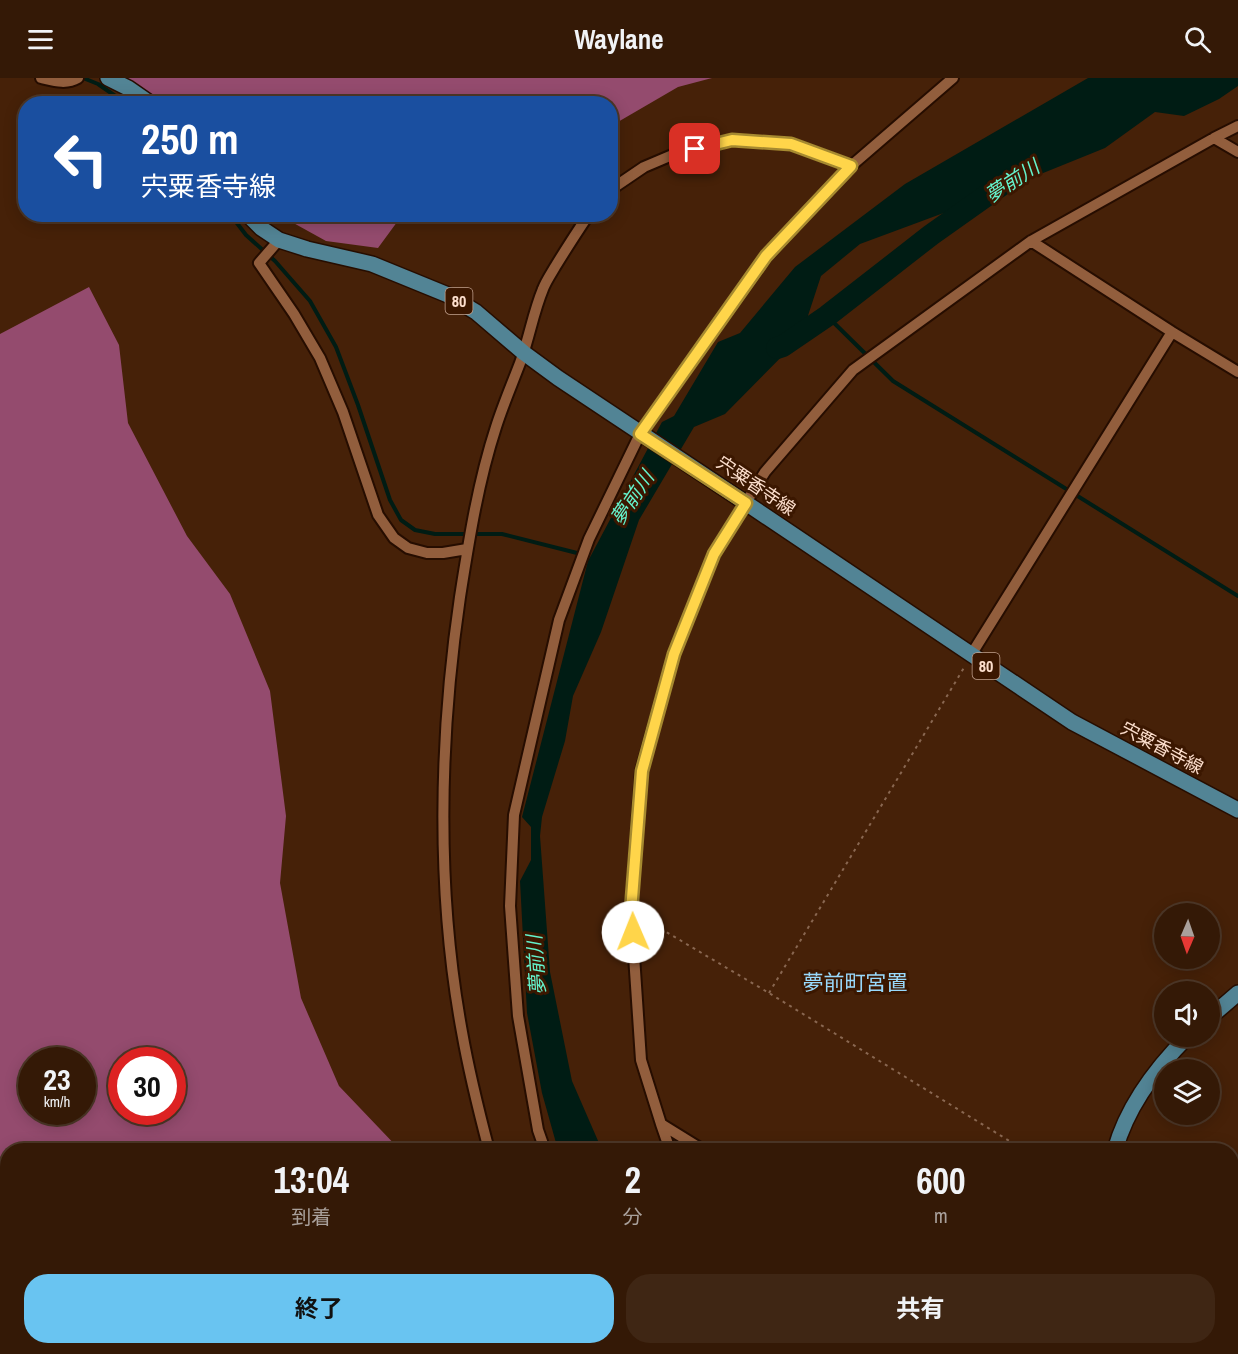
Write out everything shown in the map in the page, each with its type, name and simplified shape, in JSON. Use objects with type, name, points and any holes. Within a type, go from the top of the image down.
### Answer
[{"type":"main road","points":[[108,78],[140,96]]},
{"type":"main road","name":"宍粟香寺線","points":[[255,222],[279,240],[372,264],[448,295],[476,312],[524,353],[558,378],[1072,722],[1238,810]]},
{"type":"main road","points":[[1220,1009],[1238,993]]},
{"type":"main road","points":[[1118,1143],[1131,1112],[1146,1086],[1178,1047]]},
{"type":"street","points":[[41,78],[71,82],[78,78]]},
{"type":"street","points":[[543,1143],[538,1130],[518,1016],[510,906],[514,815],[559,620],[589,539],[643,436],[766,256],[851,166],[953,78]]},
{"type":"street","points":[[668,1143],[641,1060],[631,911],[642,771],[674,654],[714,554],[765,472],[853,370],[1031,242],[1238,126]]},
{"type":"street","points":[[1214,138],[1238,152]]},
{"type":"street","points":[[618,185],[644,167],[677,153],[732,140],[791,144],[851,166]]},
{"type":"street","points":[[487,1143],[462,1032],[452,967],[446,900],[443,791],[447,712],[467,549],[482,477],[496,426],[524,353],[543,287],[583,222]]},
{"type":"street","points":[[279,240],[260,263],[320,358],[342,412],[378,515],[394,538],[408,548],[428,553],[467,549]]},
{"type":"street","points":[[1031,242],[1238,372]]},
{"type":"street","points":[[971,655],[1172,332]]},
{"type":"street","points":[[661,1124],[692,1143]]},
{"type":"path","points":[[769,993],[971,655]]},
{"type":"path","points":[[631,911],[1013,1143]]},
{"type":"shaded area","points":[[127,78],[712,78],[678,87],[618,122],[618,96],[149,96]]},
{"type":"shaded area","points":[[292,222],[397,222],[378,248],[326,241]]},
{"type":"shaded area","points":[[89,287],[119,345],[128,423],[187,536],[230,594],[270,691],[286,816],[280,883],[301,998],[339,1086],[393,1143],[0,1143],[0,334]]},
{"type":"water","points":[[1088,78],[1238,78],[1238,86],[1219,99],[1184,116],[1155,112],[1105,148],[860,244],[821,276],[801,337],[725,414],[694,427],[639,520],[601,632],[573,696],[565,741],[542,817],[540,836],[550,972],[572,1081],[599,1143],[556,1143],[542,1093],[527,1013],[520,881],[531,860],[531,827],[522,817],[588,561],[662,422],[674,416],[718,342],[740,333],[795,267],[905,184]]},
{"type":"waterway","points":[[83,78],[98,84],[115,96]]},
{"type":"waterway","name":"夢前川","points":[[777,348],[827,316],[931,235],[1010,179]]},
{"type":"waterway","points":[[236,222],[310,301],[336,347],[390,500],[401,520],[415,530],[435,534],[502,534],[581,554]]},
{"type":"waterway","points":[[827,316],[893,381],[1238,596]]},
{"type":"district","name":"夢前町宮置","points":[[855,983]]},
{"type":"route","points":[[633,932],[631,911],[642,771],[674,654],[714,554],[746,503],[640,434],[766,256],[851,166],[791,144],[732,140],[695,149]]}]
